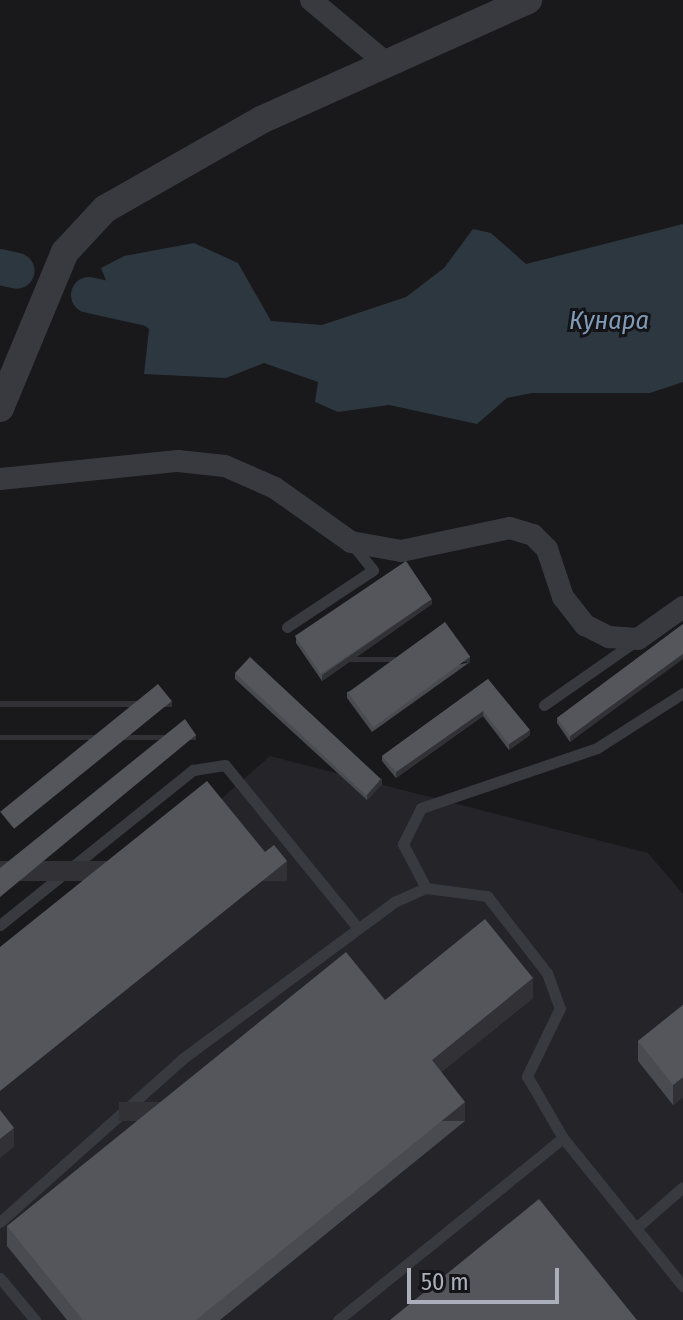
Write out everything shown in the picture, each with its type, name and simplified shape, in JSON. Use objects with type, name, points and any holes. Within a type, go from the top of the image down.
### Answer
[{"type":"street","points":[[311,0],[386,63]]},
{"type":"street","points":[[0,408],[65,252],[105,209],[165,169],[386,63],[528,0]]},
{"type":"street","points":[[0,479],[178,461],[225,466],[275,488],[351,542],[401,551],[510,528],[533,535],[585,625],[638,639],[683,607]]},
{"type":"lane","points":[[287,627],[373,570],[351,542]]},
{"type":"lane","points":[[544,705],[638,639]]},
{"type":"lane","points":[[426,888],[403,844],[421,808],[597,748],[683,693]]},
{"type":"lane","points":[[0,925],[193,770],[225,765],[358,928]]},
{"type":"lane","points":[[0,1222],[182,1059],[358,928],[426,888],[487,896],[547,973],[560,1008],[527,1076],[563,1138],[683,1286]]},
{"type":"lane","points":[[338,1320],[563,1138]]},
{"type":"lane","points":[[636,1228],[683,1187]]},
{"type":"lane","points":[[2,1283],[35,1320]]},
{"type":"shaded area","points":[[270,756],[648,853],[683,894],[683,1320],[0,1320],[0,993]]},
{"type":"water","name":"Кунара","points":[[683,224],[683,382],[650,393],[532,393],[507,398],[477,424],[389,405],[338,412],[315,402],[318,382],[264,363],[226,378],[144,374],[149,329],[115,303],[101,268],[124,256],[194,243],[238,263],[271,321],[322,325],[406,297],[444,268],[473,229],[491,233],[526,264]]},
{"type":"building","points":[[406,561],[432,599],[321,674],[295,636]]},
{"type":"building","points":[[445,622],[470,657],[373,727],[348,693]]},
{"type":"building","points":[[683,624],[683,654],[570,736],[557,718]]},
{"type":"building","points":[[250,657],[381,779],[366,795],[235,673]]},
{"type":"building","points":[[488,679],[530,730],[509,744],[483,711],[396,772],[382,756]]},
{"type":"building","points":[[158,684],[172,701],[14,829],[0,812]]},
{"type":"building","points":[[185,719],[196,735],[0,897],[0,868]]},
{"type":"building","points":[[207,781],[265,852],[274,845],[287,861],[0,1091],[0,947]]},
{"type":"building","points":[[485,919],[533,978],[432,1060],[465,1102],[196,1320],[83,1320],[7,1226],[346,952],[385,1000]]},
{"type":"building","points":[[683,1005],[683,1077],[673,1085],[638,1041]]},
{"type":"building","points":[[0,1110],[14,1128],[0,1139]]},
{"type":"building","points":[[539,1199],[637,1320],[390,1320]]},
{"type":"waterway","name":"Кунара","points":[[0,267],[17,271]]},
{"type":"waterway","name":"Кунара","points":[[89,295],[162,311]]}]
